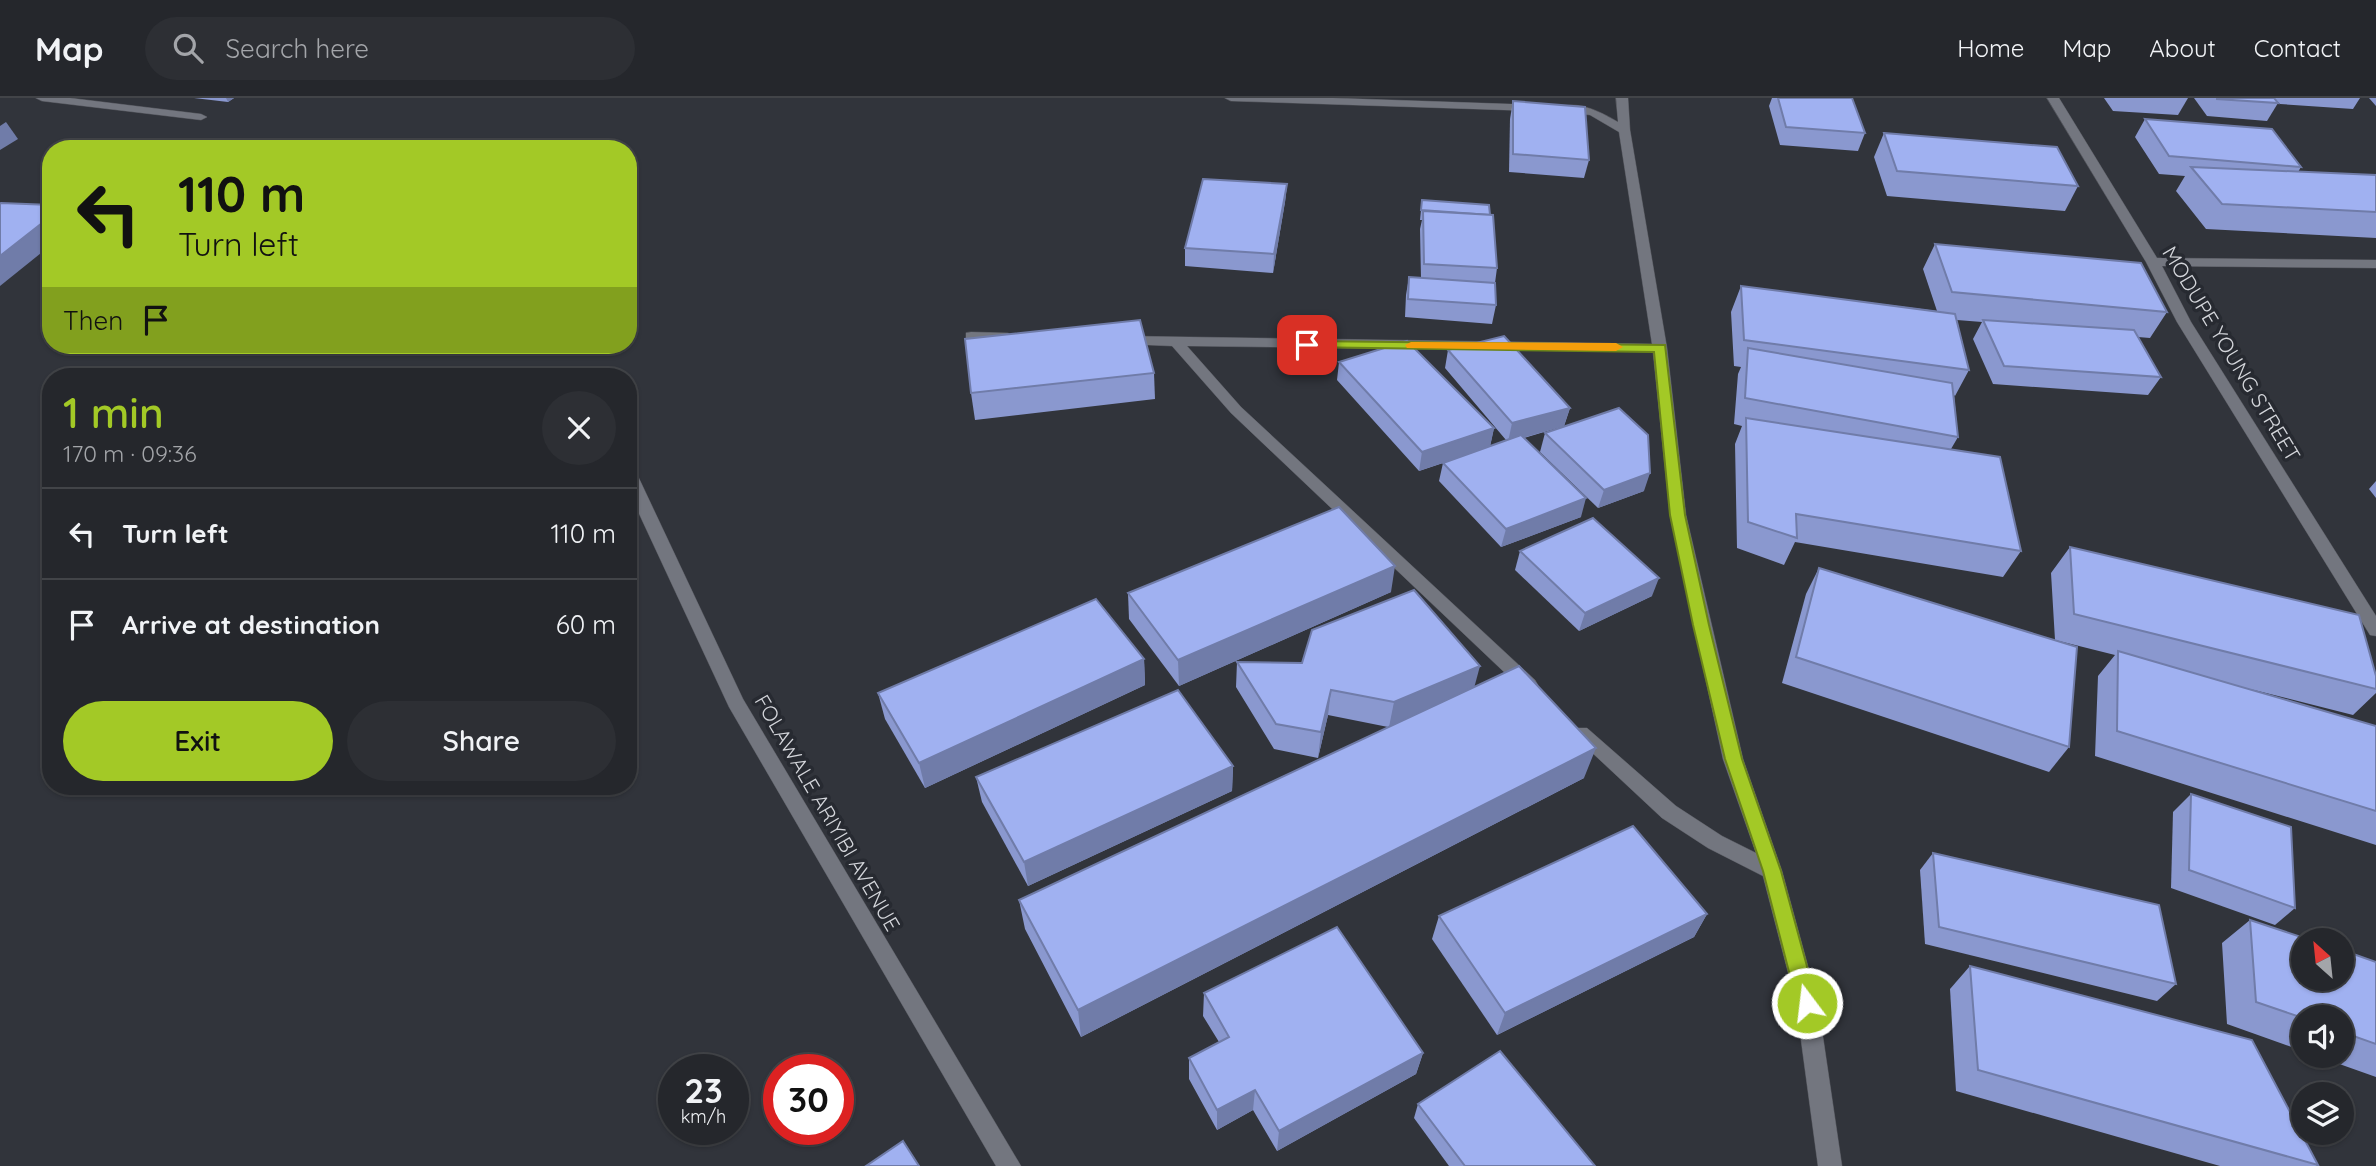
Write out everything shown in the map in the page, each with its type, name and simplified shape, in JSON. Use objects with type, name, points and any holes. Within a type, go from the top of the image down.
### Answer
[{"type":"street","points":[[42,98],[201,117]]},
{"type":"street","points":[[1231,98],[1564,108],[1593,112],[1624,130]]},
{"type":"street","points":[[1622,98],[1624,130],[1660,348],[1678,515],[1733,759],[1772,871],[1807,1003],[1830,1166]]},
{"type":"street","name":"MODUPE YOUNG STREET","points":[[2053,98],[2152,262],[2184,322],[2376,629]]},
{"type":"street","points":[[2152,262],[2376,264]]},
{"type":"street","points":[[971,336],[1026,338]]},
{"type":"street","points":[[1108,340],[1660,348]]},
{"type":"street","points":[[1176,342],[1236,410],[1538,694]]},
{"type":"street","name":"FOLAWALE ARIYIBI AVENUE","points":[[637,491],[735,702],[1009,1166]]},
{"type":"street","points":[[1568,722],[1669,812],[1715,842],[1772,871]]},
{"type":"building","points":[[1778,98],[1852,98],[1865,133],[1786,127]]},
{"type":"building","points":[[2274,98],[2278,103],[2217,99]]},
{"type":"building","points":[[1513,101],[1585,107],[1589,160],[1513,154]]},
{"type":"building","points":[[2145,119],[2272,129],[2301,167],[2169,156]]},
{"type":"building","points":[[1884,133],[2057,147],[2078,186],[1897,171]]},
{"type":"building","points":[[2191,167],[2376,175],[2376,212],[2222,204]]},
{"type":"building","points":[[1203,179],[1287,184],[1274,254],[1185,248]]},
{"type":"building","points":[[1422,200],[1489,205],[1490,215],[1421,210]]},
{"type":"building","points":[[0,204],[42,205],[42,223],[0,256]]},
{"type":"building","points":[[1423,211],[1493,215],[1497,268],[1424,264]]},
{"type":"building","points":[[1935,244],[2141,263],[2167,312],[1952,292]]},
{"type":"building","points":[[1409,277],[1495,283],[1496,305],[1408,299]]},
{"type":"building","points":[[1741,286],[1955,314],[1969,370],[1744,340]]},
{"type":"building","points":[[1140,320],[1154,373],[971,393],[965,339]]},
{"type":"building","points":[[1983,320],[2134,330],[2161,377],[2004,366]]},
{"type":"building","points":[[1504,336],[1570,408],[1512,423],[1448,350]]},
{"type":"building","points":[[1407,341],[1494,428],[1422,452],[1339,362]]},
{"type":"building","points":[[1748,348],[1952,383],[1958,437],[1745,398]]},
{"type":"building","points":[[1619,408],[1648,435],[1650,473],[1604,490],[1545,433]]},
{"type":"building","points":[[1746,418],[2000,457],[2021,551],[1796,514],[1797,538],[1748,522]]},
{"type":"building","points":[[1521,435],[1586,498],[1506,529],[1443,463]]},
{"type":"building","points":[[1339,507],[1395,566],[1178,660],[1128,593]]},
{"type":"building","points":[[1593,518],[1659,578],[1585,613],[1520,551]]},
{"type":"building","points":[[2070,547],[2359,615],[2376,676],[2376,689],[2074,614]]},
{"type":"building","points":[[1819,568],[2077,647],[2069,747],[1796,657]]},
{"type":"building","points":[[1414,590],[1480,666],[1394,702],[1331,690],[1321,732],[1276,724],[1237,662],[1302,663],[1312,630]]},
{"type":"building","points":[[1096,599],[1144,659],[919,763],[878,693]]},
{"type":"building","points":[[2118,651],[2376,726],[2376,811],[2117,731]]},
{"type":"building","points":[[1519,666],[1596,748],[1078,1010],[1019,900]]},
{"type":"building","points":[[1178,690],[1233,766],[1024,862],[976,777]]},
{"type":"building","points":[[2191,794],[2291,827],[2295,908],[2189,870]]},
{"type":"building","points":[[1633,826],[1707,914],[1505,1013],[1439,916]]},
{"type":"building","points":[[1933,853],[2159,905],[2176,984],[1939,927]]},
{"type":"building","points":[[2250,920],[2291,934],[2291,991],[2354,991],[2354,954],[2376,962],[2376,1044],[2354,1036],[2354,1005],[2291,1005],[2291,1014],[2256,1002]]},
{"type":"building","points":[[1337,927],[1423,1053],[1279,1131],[1255,1090],[1217,1110],[1189,1058],[1229,1037],[1204,993]]},
{"type":"building","points":[[1970,966],[2252,1040],[2291,1114],[2291,1145],[2307,1145],[2318,1165],[1978,1070]]},
{"type":"building","points":[[1500,1051],[1595,1166],[1465,1166],[1418,1104]]},
{"type":"building","points":[[903,1141],[919,1166],[866,1166]]},
{"type":"slow traffic","points":[[1411,345],[1616,347]]},
{"type":"route","points":[[1307,345],[1660,348],[1678,515],[1701,625],[1733,759],[1772,871],[1807,1003]]}]
